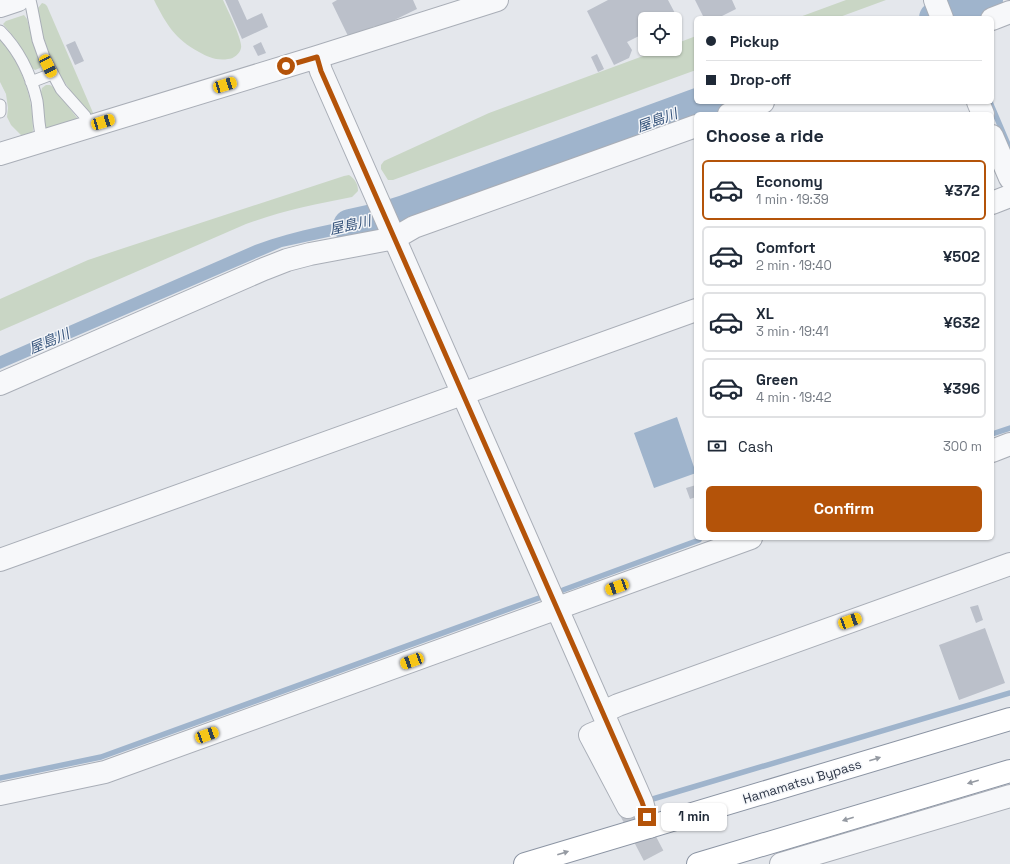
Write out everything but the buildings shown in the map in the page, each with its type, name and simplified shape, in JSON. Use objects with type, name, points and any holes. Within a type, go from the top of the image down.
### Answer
[{"type":"highway","name":"Hamamatsu Bypass","points":[[525,864],[1010,719]]},
{"type":"highway","points":[[698,864],[1010,771]]},
{"type":"street","points":[[0,6],[18,0]]},
{"type":"street","points":[[1,152],[43,141],[498,0]]},
{"type":"street","points":[[994,18],[1010,12]]},
{"type":"street","points":[[317,57],[321,71],[642,802],[650,827]]},
{"type":"street","points":[[734,112],[756,104]]},
{"type":"street","points":[[0,384],[287,260],[393,234],[694,127]]},
{"type":"street","points":[[994,141],[1010,178]]},
{"type":"street","points":[[994,202],[1010,196]]},
{"type":"street","points":[[0,560],[694,311]]},
{"type":"street","points":[[994,450],[1010,444]]},
{"type":"street","points":[[0,794],[105,772],[745,540]]},
{"type":"street","points":[[628,806],[590,735],[618,705],[1010,564]]},
{"type":"street","points":[[781,864],[1010,796]]},
{"type":"lane","points":[[30,0],[38,40],[44,57],[52,74],[72,103],[85,116],[88,127]]},
{"type":"lane","points":[[0,31],[12,45],[20,58],[31,82],[37,102],[39,130],[43,141]]},
{"type":"lane","points":[[31,82],[52,74]]},
{"type":"lane","points":[[0,105],[0,112]]},
{"type":"green space","points":[[154,0],[223,0],[240,38],[241,48],[239,52],[232,58],[220,59],[213,58],[191,47],[177,36],[167,24]]},
{"type":"green space","points":[[846,0],[886,0],[842,16],[802,16]]},
{"type":"green space","points":[[42,3],[47,6],[94,115],[91,115],[80,103],[62,79],[55,66],[44,39],[40,24],[38,8]]},
{"type":"green space","points":[[24,15],[27,19],[41,65],[40,68],[35,70],[32,68],[17,41],[3,24],[6,21]]},
{"type":"green space","points":[[694,37],[694,71],[393,180],[388,180],[381,169],[381,165],[384,161],[489,113],[643,56],[682,56],[682,41]]},
{"type":"green space","points":[[0,39],[8,49],[20,71],[28,93],[31,105],[33,130],[32,134],[25,137],[11,125],[7,117],[8,108],[6,94],[0,82]]},
{"type":"green space","points":[[46,85],[53,87],[78,119],[45,129],[41,92],[42,88]]},
{"type":"green space","points":[[349,175],[356,182],[358,188],[358,191],[352,197],[312,205],[259,219],[0,331],[0,299],[88,260]]},
{"type":"water","points":[[385,213],[388,224],[282,247],[0,369],[0,356],[255,245],[303,230]]},
{"type":"water","points":[[677,417],[694,467],[694,474],[654,488],[634,433]]},
{"type":"waterway","name":"屋島川","points":[[942,16],[986,0]]},
{"type":"waterway","name":"屋島川","points":[[952,12],[953,16]]},
{"type":"waterway","name":"屋島川","points":[[350,226],[405,212],[701,104]]},
{"type":"waterway","points":[[991,104],[1010,149]]},
{"type":"waterway","points":[[994,433],[1010,428]]},
{"type":"waterway","points":[[563,590],[699,540]]},
{"type":"waterway","points":[[0,778],[101,757],[539,598]]},
{"type":"waterway","points":[[646,801],[1010,693]]},
{"type":"tunnel","points":[[628,807],[658,864]]},
{"type":"route","points":[[286,66],[317,57],[321,71],[642,802],[647,817]]}]
